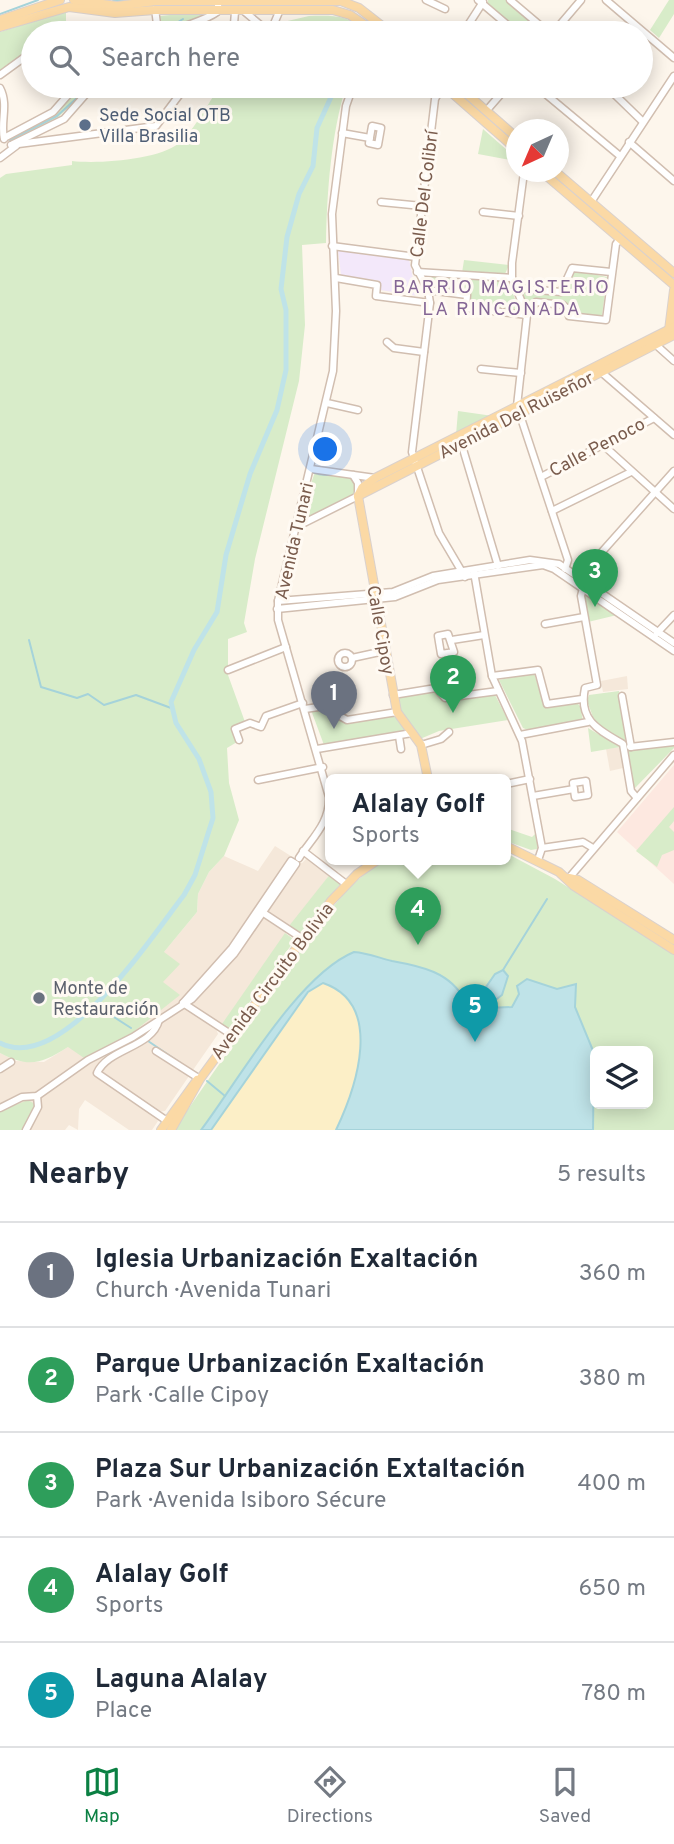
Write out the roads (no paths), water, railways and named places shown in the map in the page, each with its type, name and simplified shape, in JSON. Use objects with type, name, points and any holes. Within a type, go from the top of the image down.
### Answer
[{"type":"main road","points":[[0,20],[60,0]]},
{"type":"main road","points":[[74,0],[103,6]]},
{"type":"main road","points":[[297,5],[313,1],[347,1],[374,21]]},
{"type":"main road","points":[[0,27],[56,8],[155,5],[297,5],[345,13],[357,21]]},
{"type":"main road","points":[[218,5],[234,12],[245,12],[279,5]]},
{"type":"main road","points":[[457,98],[506,140]]},
{"type":"main road","points":[[472,98],[506,128]]},
{"type":"main road","points":[[554,182],[674,287],[672,330]]},
{"type":"main road","points":[[568,182],[674,273]]},
{"type":"main road","name":"Avenida Del Ruiseñor","points":[[599,369],[655,344],[672,330]]},
{"type":"main road","name":"Avenida Del Ruiseñor","points":[[358,496],[415,463],[672,330]]},
{"type":"main road","name":"Avenida Del Ruiseñor","points":[[358,496],[362,488],[375,478],[415,463]]},
{"type":"main road","name":"Calle Cipoy","points":[[358,496],[397,712],[421,745],[427,774]]},
{"type":"main road","points":[[511,848],[578,880],[674,940]]},
{"type":"main road","name":"Avenida Circuito Bolivia","points":[[171,1130],[200,1079],[303,939],[346,884],[371,865]]},
{"type":"main road","points":[[569,878],[574,886],[674,950]]},
{"type":"main road","name":"Avenida Circuito Bolivia","points":[[161,1130],[196,1080],[200,1079]]},
{"type":"street","points":[[426,0],[445,9]]},
{"type":"street","points":[[510,0],[536,21]]},
{"type":"street","points":[[562,21],[581,0]]},
{"type":"street","points":[[606,0],[631,21]]},
{"type":"street","points":[[345,13],[347,1]]},
{"type":"street","points":[[470,21],[481,1],[504,21]]},
{"type":"street","points":[[190,21],[218,5]]},
{"type":"street","points":[[234,12],[234,21]]},
{"type":"street","points":[[245,12],[256,21]]},
{"type":"street","points":[[653,40],[674,58]]},
{"type":"street","points":[[0,75],[21,60]]},
{"type":"street","points":[[591,202],[674,76]]},
{"type":"street","points":[[0,89],[4,97],[4,138],[13,146]]},
{"type":"street","points":[[4,138],[53,112],[64,98]]},
{"type":"street","points":[[0,158],[13,146],[64,119],[83,98]]},
{"type":"street","points":[[13,146],[54,138],[156,126],[178,98]]},
{"type":"street","name":"Avenida Tunari","points":[[325,778],[286,647],[278,605],[295,524],[327,403],[337,330],[332,246],[333,204],[342,133],[350,98]]},
{"type":"street","name":"Calle Del Colibrí","points":[[415,463],[430,303],[428,290],[417,272],[416,257],[436,98]]},
{"type":"street","points":[[487,110],[498,98]]},
{"type":"street","points":[[550,98],[620,156]]},
{"type":"street","points":[[618,98],[642,121]]},
{"type":"street","points":[[342,133],[370,138]]},
{"type":"street","points":[[629,142],[674,181]]},
{"type":"street","points":[[523,182],[512,278],[527,316]]},
{"type":"street","points":[[381,202],[422,206]]},
{"type":"street","points":[[483,212],[519,216]]},
{"type":"street","points":[[564,571],[568,560],[518,410],[527,316],[536,302],[563,305],[569,311],[569,316],[606,320],[611,272],[620,239]]},
{"type":"street","points":[[332,246],[416,257]]},
{"type":"street","points":[[516,288],[558,293],[565,289],[572,268],[611,272]]},
{"type":"street","points":[[417,272],[463,277],[482,274],[512,278]]},
{"type":"street","points":[[461,294],[463,277]]},
{"type":"street","points":[[336,278],[377,285],[376,296],[430,303]]},
{"type":"street","points":[[428,290],[467,295],[466,308],[527,316]]},
{"type":"street","points":[[387,342],[394,348],[424,352]]},
{"type":"street","points":[[655,344],[674,361]]},
{"type":"street","points":[[481,369],[521,373]]},
{"type":"street","points":[[599,369],[674,435]]},
{"type":"street","points":[[327,403],[358,410]]},
{"type":"street","name":"Calle Penoco","points":[[541,477],[654,418]]},
{"type":"street","points":[[460,440],[498,568]]},
{"type":"street","points":[[602,444],[674,509]]},
{"type":"street","points":[[415,463],[439,533],[465,574]]},
{"type":"street","points":[[311,469],[375,478]]},
{"type":"street","points":[[588,722],[582,699],[584,688],[597,685],[580,583],[674,471]]},
{"type":"street","name":"Calle Penoco","points":[[552,511],[631,472]]},
{"type":"street","name":"Calle Cipoy","points":[[353,475],[358,483],[358,496]]},
{"type":"street","name":"Avenida Del Ruiseñor","points":[[295,524],[302,524],[358,496]]},
{"type":"street","points":[[278,605],[375,597],[433,576],[543,565],[564,571],[656,635],[674,651]]},
{"type":"street","points":[[474,573],[492,677],[520,735],[530,779],[542,848],[538,860]]},
{"type":"street","points":[[656,635],[674,615]]},
{"type":"street","points":[[545,624],[584,617]]},
{"type":"street","points":[[452,640],[485,635]]},
{"type":"street","points":[[656,635],[674,643]]},
{"type":"street","points":[[228,670],[286,647]]},
{"type":"street","points":[[352,657],[384,651]]},
{"type":"street","points":[[492,677],[538,670],[547,704],[582,699]]},
{"type":"street","points":[[393,695],[436,688],[445,698],[498,691]]},
{"type":"street","points":[[622,696],[631,791],[637,798]]},
{"type":"street","points":[[239,740],[235,729],[250,723],[261,727],[266,716],[304,706],[338,704],[340,716],[347,720],[397,712]]},
{"type":"street","points":[[520,735],[588,722],[627,748]]},
{"type":"street","points":[[421,745],[449,732]]},
{"type":"street","points":[[317,749],[412,733]]},
{"type":"street","points":[[398,736],[401,749]]},
{"type":"street","points":[[627,748],[674,742]]},
{"type":"street","points":[[569,878],[674,755]]},
{"type":"street","points":[[258,780],[323,767]]},
{"type":"street","points":[[511,783],[530,779]]},
{"type":"street","points":[[533,796],[574,789]]},
{"type":"street","name":"Avenida Tunari","points":[[299,858],[325,820]]},
{"type":"street","points":[[542,848],[583,842],[593,848]]},
{"type":"street","points":[[303,851],[346,884]]},
{"type":"street","points":[[0,1108],[22,1097],[37,1096],[88,1060],[159,1020],[183,1003],[213,972],[260,911],[296,864],[291,860],[260,911]]},
{"type":"street","points":[[260,911],[303,939]]},
{"type":"street","points":[[183,1003],[232,1035]]},
{"type":"street","points":[[159,1020],[158,1028],[149,1036],[113,1057],[97,1073],[167,1121]]},
{"type":"street","points":[[156,1051],[200,1079]]},
{"type":"street","points":[[0,1069],[11,1062]]},
{"type":"street","points":[[26,1130],[38,1107],[37,1096]]},
{"type":"water","points":[[354,952],[434,972],[452,983],[459,991],[465,1001],[460,1016],[464,1021],[470,1021],[488,1008],[512,1007],[519,994],[517,986],[527,979],[557,989],[576,984],[575,1007],[591,1046],[590,1109],[593,1109],[593,1130],[336,1130],[357,1071],[360,1028],[354,1009],[342,994],[323,983],[308,992],[211,1130],[201,1130],[270,1031],[312,983],[333,964]]},
{"type":"water","points":[[503,970],[508,976],[502,995],[494,1001],[489,999],[486,987],[495,974]]},
{"type":"waterway","points":[[0,14],[38,0]]},
{"type":"waterway","points":[[113,1],[130,0]]},
{"type":"waterway","points":[[10,140],[57,116],[77,98]]},
{"type":"waterway","points":[[0,1043],[24,1048],[50,1039],[77,1021],[128,968],[184,895],[195,875],[213,818],[211,792],[199,759],[176,723],[171,702],[194,650],[217,612],[226,555],[250,474],[277,410],[286,370],[286,310],[281,289],[287,237],[299,194],[313,166],[317,128],[331,98]]},
{"type":"waterway","points":[[29,640],[41,687],[77,698],[88,694],[104,705],[136,695],[171,708]]},
{"type":"waterway","points":[[503,970],[547,899]]},
{"type":"waterway","points":[[465,1021],[470,1021],[487,995]]},
{"type":"waterway","points":[[103,1010],[131,1028]]},
{"type":"waterway","points":[[148,1041],[182,1064]]},
{"type":"waterway","points":[[207,1081],[225,1096]]},
{"type":"place","name":"Sede Social OTB Villa Brasilia","points":[[85,125]]},
{"type":"place","name":"Plaza Sur Urbanización Extaltación","points":[[595,607]]},
{"type":"place","name":"Parque Urbanización Exaltación","points":[[453,713]]},
{"type":"place","name":"Iglesia Urbanización Exaltación","points":[[334,729]]},
{"type":"place","name":"Alalay Golf","points":[[418,945]]},
{"type":"place","name":"Monte de Restauración","points":[[39,998]]},
{"type":"place","name":"Laguna Alalay","points":[[475,1042]]},
{"type":"district","name":"BARRIO MAGISTERIO LA RINCONADA","points":[[502,297]]}]
